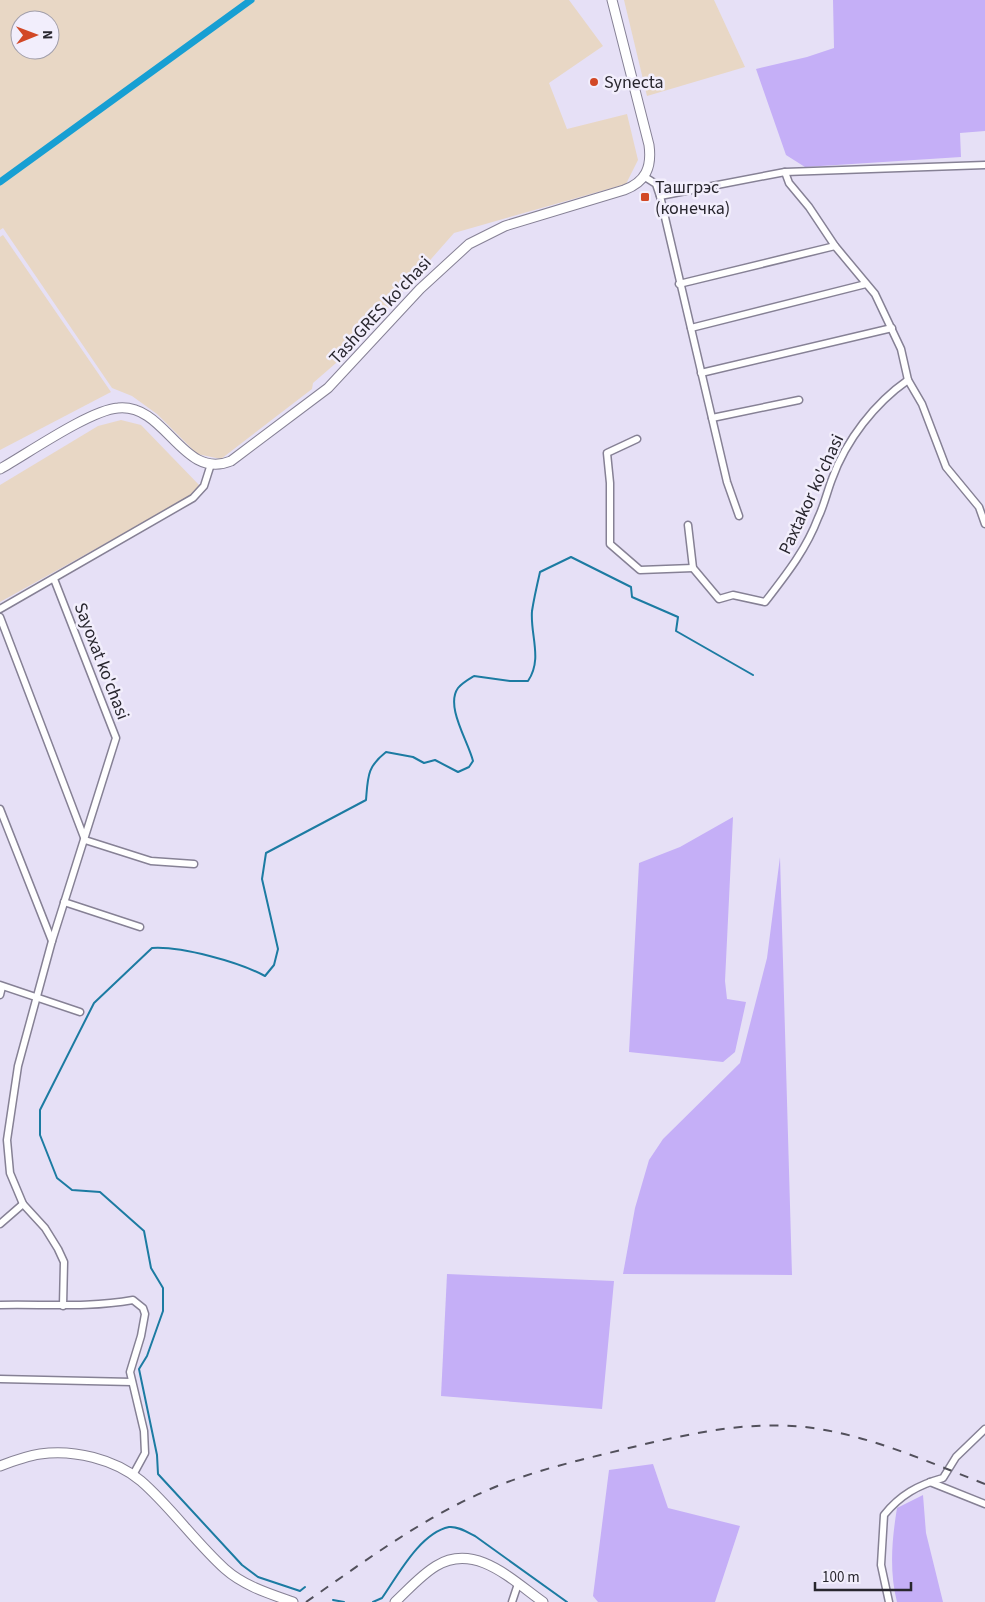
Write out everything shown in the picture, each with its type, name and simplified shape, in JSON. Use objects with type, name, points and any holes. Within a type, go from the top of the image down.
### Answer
[{"type":"main road","points":[[612,0],[649,145],[650,161],[645,177]]},
{"type":"main road","name":"TashGRES ko'chasi","points":[[211,464],[227,462],[242,454],[328,388],[420,289],[469,244],[505,226],[633,187],[645,177]]},
{"type":"main road","points":[[0,469],[93,416],[110,409],[127,407],[150,416],[190,455],[211,464]]},
{"type":"main road","points":[[0,1466],[38,1454],[60,1453],[106,1462],[132,1475],[225,1569],[246,1583],[293,1602]]},
{"type":"main road","points":[[395,1602],[430,1570],[452,1559],[469,1558],[486,1563],[543,1602]]},
{"type":"street","points":[[660,196],[785,172],[985,165]]},
{"type":"street","points":[[785,172],[789,183],[835,246],[875,294],[901,349],[908,380],[922,404],[946,467],[979,508],[985,524]]},
{"type":"street","points":[[645,177],[656,184],[660,196],[679,284],[727,482],[740,516]]},
{"type":"street","points":[[679,284],[835,246]]},
{"type":"street","points":[[691,328],[866,284]]},
{"type":"street","points":[[701,372],[892,328]]},
{"type":"street","name":"Paxtakor ko'chasi","points":[[692,568],[719,598],[732,595],[765,602],[793,567],[818,520],[833,476],[858,431],[888,394],[908,380]]},
{"type":"street","points":[[712,418],[799,400]]},
{"type":"street","points":[[637,439],[607,453],[610,482],[610,544],[640,570],[692,568],[688,524]]},
{"type":"street","points":[[0,609],[193,498],[204,486],[211,464]]},
{"type":"street","name":"Sayoxat ko'chasi","points":[[54,579],[116,738],[52,941],[18,1066],[7,1140],[10,1173],[23,1204],[45,1228],[58,1248],[64,1262],[63,1306]]},
{"type":"street","points":[[0,618],[85,840],[152,861],[194,864]]},
{"type":"street","points":[[0,809],[52,941]]},
{"type":"street","points":[[64,902],[140,927]]},
{"type":"street","points":[[0,995],[1,986],[80,1012]]},
{"type":"street","points":[[0,1224],[23,1204]]},
{"type":"street","points":[[0,1305],[105,1305],[133,1300],[143,1308],[145,1314],[141,1336],[130,1372],[144,1431],[145,1453],[132,1475]]},
{"type":"street","points":[[0,1379],[132,1382]]},
{"type":"street","points":[[889,1602],[881,1565],[884,1515],[904,1495],[922,1484],[943,1478],[956,1457],[985,1430]]},
{"type":"street","points":[[930,1482],[985,1504]]},
{"type":"street","points":[[512,1602],[518,1584]]},
{"type":"shaded area","points":[[0,0],[569,0],[603,46],[549,83],[567,129],[627,114],[638,160],[626,184],[454,233],[351,350],[313,383],[312,389],[221,459],[197,454],[157,414],[132,396],[112,388],[3,228],[0,230]]},
{"type":"shaded area","points":[[624,0],[714,0],[745,67],[647,96]]},
{"type":"shaded area","points":[[833,0],[985,0],[985,131],[960,133],[961,157],[805,167],[786,155],[756,69],[807,57],[834,48]]},
{"type":"shaded area","points":[[3,235],[111,392],[0,450],[0,237]]},
{"type":"shaded area","points":[[121,420],[141,425],[201,487],[189,497],[0,602],[0,485],[98,426]]},
{"type":"shaded area","points":[[733,817],[725,981],[727,999],[746,1002],[735,1052],[723,1062],[629,1052],[639,863],[680,847]]},
{"type":"shaded area","points":[[780,857],[792,1275],[623,1274],[635,1208],[649,1160],[663,1139],[740,1063],[767,958]]},
{"type":"shaded area","points":[[447,1274],[614,1281],[602,1409],[441,1396]]},
{"type":"shaded area","points":[[653,1464],[668,1508],[740,1526],[715,1602],[598,1602],[593,1596],[609,1470]]},
{"type":"shaded area","points":[[923,1495],[926,1533],[943,1602],[897,1602],[894,1590],[892,1555],[897,1508]]},
{"type":"waterway","points":[[0,182],[251,0]]},
{"type":"waterway","points":[[305,1587],[300,1591],[258,1577],[242,1565],[158,1474],[157,1455],[139,1369],[147,1356],[163,1311],[163,1288],[151,1268],[144,1231],[100,1192],[72,1190],[57,1178],[40,1135],[40,1110],[94,1003],[152,948],[194,952],[240,965],[265,976],[274,965],[278,949],[262,879],[266,853],[366,800],[367,784],[372,767],[386,752],[413,757],[424,763],[435,760],[458,772],[469,767],[473,761],[456,714],[455,695],[458,688],[474,676],[510,681],[528,681],[535,664],[532,611],[540,572],[571,557],[631,587],[632,597],[678,617],[676,631],[753,675]]},
{"type":"waterway","points":[[373,1602],[382,1598],[419,1546],[438,1531],[449,1527],[456,1527],[475,1536],[567,1602]]},
{"type":"waterway","points":[[333,1600],[344,1602]]},
{"type":"railway","points":[[306,1602],[376,1553],[448,1509],[474,1496],[534,1473],[570,1463],[641,1445],[705,1432],[769,1425],[813,1428],[836,1432],[901,1451],[985,1484]]},
{"type":"place","name":"Synecta","points":[[594,82]]},
{"type":"place","name":"Ташгрэс (конечка)","points":[[645,197]]}]
